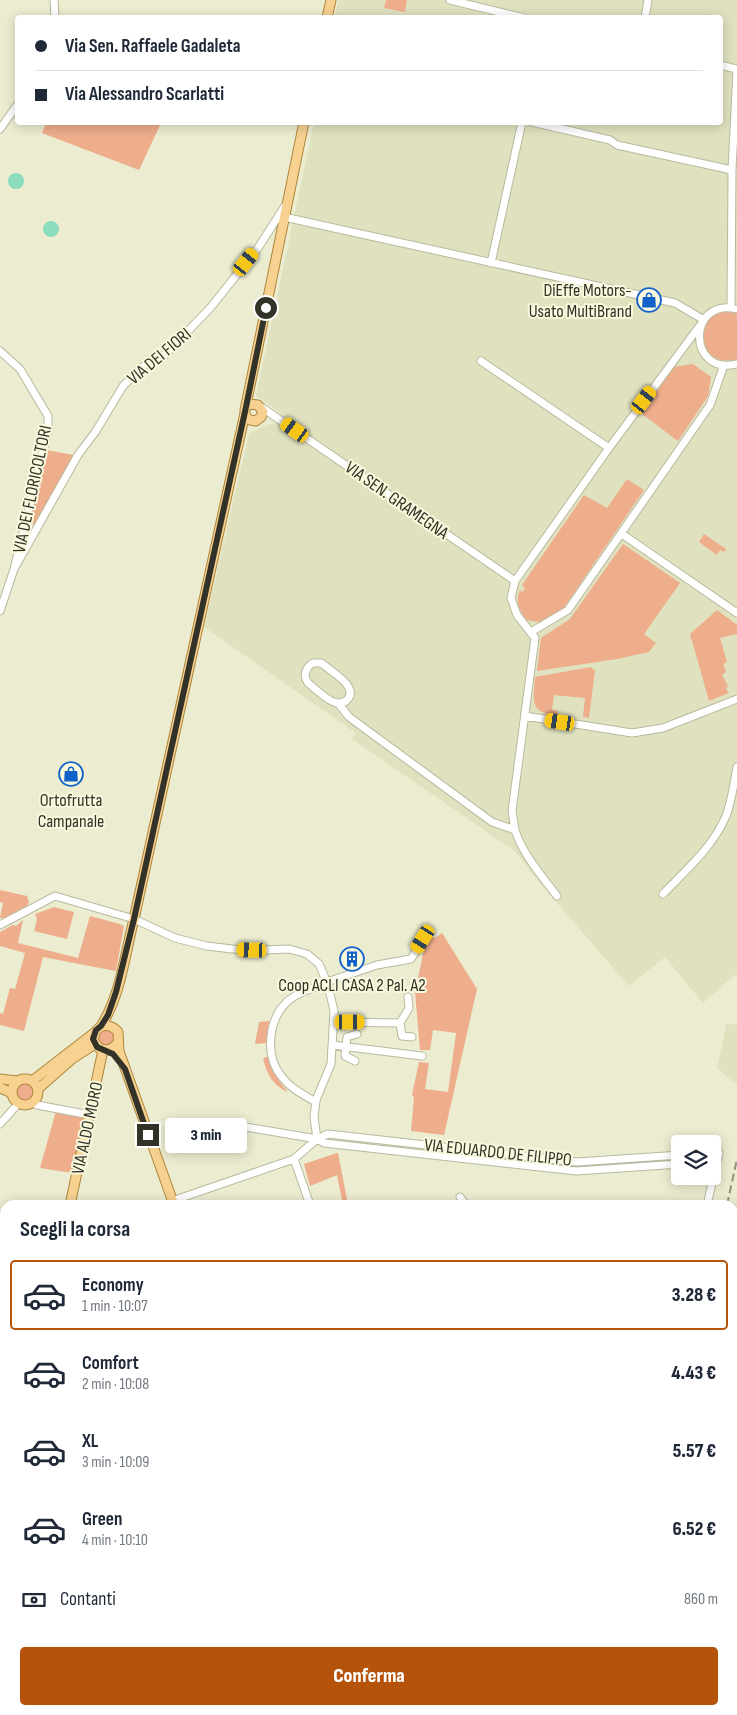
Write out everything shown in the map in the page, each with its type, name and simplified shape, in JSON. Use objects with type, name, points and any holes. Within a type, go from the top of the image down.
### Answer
[{"type":"main road","points":[[328,15],[331,0]]},
{"type":"main road","points":[[32,1080],[38,1090],[37,1097],[33,1103],[26,1105],[18,1104],[12,1093],[13,1086],[24,1079],[32,1080],[94,1033],[108,1015],[116,992],[134,919],[245,410],[303,125]]},
{"type":"main road","points":[[239,436],[262,415],[250,384]]},
{"type":"main road","points":[[245,410],[250,404],[258,405]]},
{"type":"main road","points":[[245,410],[247,418],[256,420]]},
{"type":"main road","points":[[115,1029],[116,992]]},
{"type":"main road","points":[[101,1026],[108,1025],[115,1029],[119,1036],[118,1044],[125,1069],[172,1200]]},
{"type":"main road","points":[[94,1033],[95,1044],[113,1054],[125,1069]]},
{"type":"main road","points":[[38,1090],[72,1059],[95,1044]]},
{"type":"main road","points":[[105,1051],[113,1049],[118,1044]]},
{"type":"main road","name":"VIA ALDO MORO","points":[[71,1200],[105,1051]]},
{"type":"main road","points":[[0,1079],[17,1082]]},
{"type":"main road","points":[[0,1088],[12,1093]]},
{"type":"street","points":[[54,0],[55,15]]},
{"type":"street","points":[[450,0],[512,15]]},
{"type":"street","points":[[645,15],[648,0]]},
{"type":"street","points":[[557,896],[523,848],[516,830],[512,811],[535,638],[517,615],[511,598],[515,581],[609,448],[704,320],[716,310],[734,308],[732,170],[737,69],[723,66]]},
{"type":"street","points":[[0,129],[15,108]]},
{"type":"street","points":[[491,263],[521,125]]},
{"type":"street","points":[[545,125],[610,140],[617,146],[732,170]]},
{"type":"street","name":"VIA DEI FIORI","points":[[14,569],[78,456],[96,431],[123,386],[148,362],[166,355],[211,307],[258,248],[287,204]]},
{"type":"street","points":[[284,217],[676,303],[704,320]]},
{"type":"street","points":[[704,320],[699,334],[701,348],[710,360],[724,365],[737,364]]},
{"type":"street","name":"VIA DEI FLORICOLTORI","points":[[0,351],[20,369],[48,416],[48,431],[14,569],[0,611]]},
{"type":"street","points":[[481,361],[609,448]]},
{"type":"street","points":[[531,632],[568,610],[710,406],[724,365]]},
{"type":"street","name":"VIA SEN. GRAMEGNA","points":[[258,405],[515,581]]},
{"type":"street","points":[[256,420],[279,419]]},
{"type":"street","points":[[622,534],[737,614]]},
{"type":"street","points":[[338,703],[342,703],[348,698],[350,690],[347,684],[320,663],[313,663],[305,672],[308,684],[331,701],[338,703],[349,717],[492,822],[516,830]]},
{"type":"street","points":[[525,716],[632,733],[663,728],[737,700]]},
{"type":"street","points":[[663,894],[716,835],[727,812],[737,766]]},
{"type":"street","points":[[0,925],[55,896],[134,919],[175,938],[207,946],[232,949],[288,949],[308,954],[319,964],[328,983],[334,1011],[331,1064],[316,1102],[314,1117],[317,1139]]},
{"type":"street","points":[[316,1102],[296,1090],[281,1076],[272,1055],[270,1038],[277,1017],[290,999],[313,988],[377,965],[411,959],[423,939]]},
{"type":"street","points":[[408,996],[409,1008],[400,1023],[402,1036],[412,1037]]},
{"type":"street","points":[[334,1022],[400,1023]]},
{"type":"street","points":[[355,1061],[345,1056],[347,1037],[357,1034]]},
{"type":"street","points":[[332,1045],[422,1056]]},
{"type":"street","points":[[33,1103],[90,1115]]},
{"type":"street","points":[[0,1124],[18,1104]]},
{"type":"street","points":[[240,1126],[317,1139]]},
{"type":"street","name":"VIA EDUARDO DE FILIPPO","points":[[317,1139],[328,1134],[577,1162],[671,1156]]},
{"type":"street","points":[[181,1200],[294,1159],[317,1139]]},
{"type":"street","name":"VIA EDUARDO DE FILIPPO","points":[[317,1139],[324,1143],[358,1148],[576,1171],[671,1165]]},
{"type":"street","points":[[294,1159],[308,1200]]},
{"type":"street","points":[[708,1200],[711,1185]]},
{"type":"shaded area","points":[[338,0],[737,0],[737,973],[703,1003],[665,957],[629,986],[531,873],[516,852],[352,739],[356,733],[204,627],[249,434],[266,425],[276,423],[280,413],[256,396],[314,125],[723,125],[723,15],[335,15]]},
{"type":"shaded area","points":[[386,0],[407,0],[405,12],[384,8]]},
{"type":"shaded area","points":[[45,125],[160,125],[139,170],[42,133]]},
{"type":"shaded area","points":[[16,173],[22,175],[24,181],[22,187],[16,189],[10,187],[8,181],[10,175]]},
{"type":"shaded area","points":[[51,221],[59,229],[51,237],[43,229]]},
{"type":"shaded area","points":[[720,311],[737,312],[737,359],[725,360],[716,358],[708,352],[704,345],[702,336],[704,327],[710,318]]},
{"type":"shaded area","points":[[693,364],[711,377],[708,396],[678,441],[642,414],[673,367]]},
{"type":"shaded area","points":[[46,450],[74,455],[35,525],[28,523]]},
{"type":"shaded area","points":[[627,479],[644,490],[563,609],[539,622],[527,620],[518,602],[520,590],[522,592],[525,588],[522,585],[584,495],[607,508]]},
{"type":"shaded area","points":[[704,534],[726,549],[724,552],[720,550],[717,555],[699,542]]},
{"type":"shaded area","points":[[623,544],[680,583],[644,634],[656,643],[649,652],[617,659],[537,671],[541,638],[570,619]]},
{"type":"shaded area","points":[[717,610],[737,625],[737,634],[720,638],[727,662],[723,664],[726,672],[722,675],[728,686],[726,689],[729,693],[709,701],[690,634]]},
{"type":"shaded area","points":[[591,667],[595,670],[589,718],[583,717],[585,698],[554,695],[552,710],[558,711],[557,716],[537,708],[534,698],[535,677]]},
{"type":"shaded area","points":[[0,890],[27,896],[29,902],[27,906],[4,918],[0,918],[3,903],[0,902]]},
{"type":"shaded area","points":[[54,907],[74,912],[67,939],[34,931],[37,919],[35,914]]},
{"type":"shaded area","points":[[90,916],[124,926],[116,971],[43,957],[24,1031],[0,1025],[0,1013],[3,1014],[10,988],[15,989],[25,953],[0,946],[0,932],[13,925],[16,926],[23,920],[18,943],[78,958]]},
{"type":"shaded area","points":[[442,933],[477,989],[444,1135],[411,1131],[414,1097],[412,1095],[419,1062],[429,1063],[425,1089],[448,1092],[456,1033],[433,1030],[430,1050],[420,1050],[415,992],[427,936],[435,938]]},
{"type":"shaded area","points":[[269,1021],[266,1043],[255,1044],[259,1022]]},
{"type":"shaded area","points":[[727,1023],[737,1025],[737,1085],[717,1068]]},
{"type":"shaded area","points":[[106,1030],[114,1038],[106,1046],[98,1038]]},
{"type":"shaded area","points":[[268,1057],[278,1080],[288,1092],[274,1083],[268,1074],[263,1058]]},
{"type":"shaded area","points":[[25,1084],[31,1086],[33,1092],[31,1098],[25,1100],[19,1098],[17,1092],[19,1086]]},
{"type":"shaded area","points":[[56,1111],[84,1116],[72,1173],[40,1168]]},
{"type":"shaded area","points":[[338,1153],[347,1200],[342,1200],[337,1175],[310,1186],[304,1164]]},
{"type":"railway","points":[[728,1200],[737,1159]]},
{"type":"place","name":"DiEffe Motors- Usato MultiBrand","points":[[649,300]]},
{"type":"place","name":"Ortofrutta Campanale","points":[[71,774]]},
{"type":"place","name":"Coop ACLI CASA 2 Pal. A2","points":[[352,959]]},
{"type":"route","points":[[148,1135],[125,1069],[113,1054],[97,1047],[93,1036],[108,1015],[116,992],[134,919],[266,308]]}]
